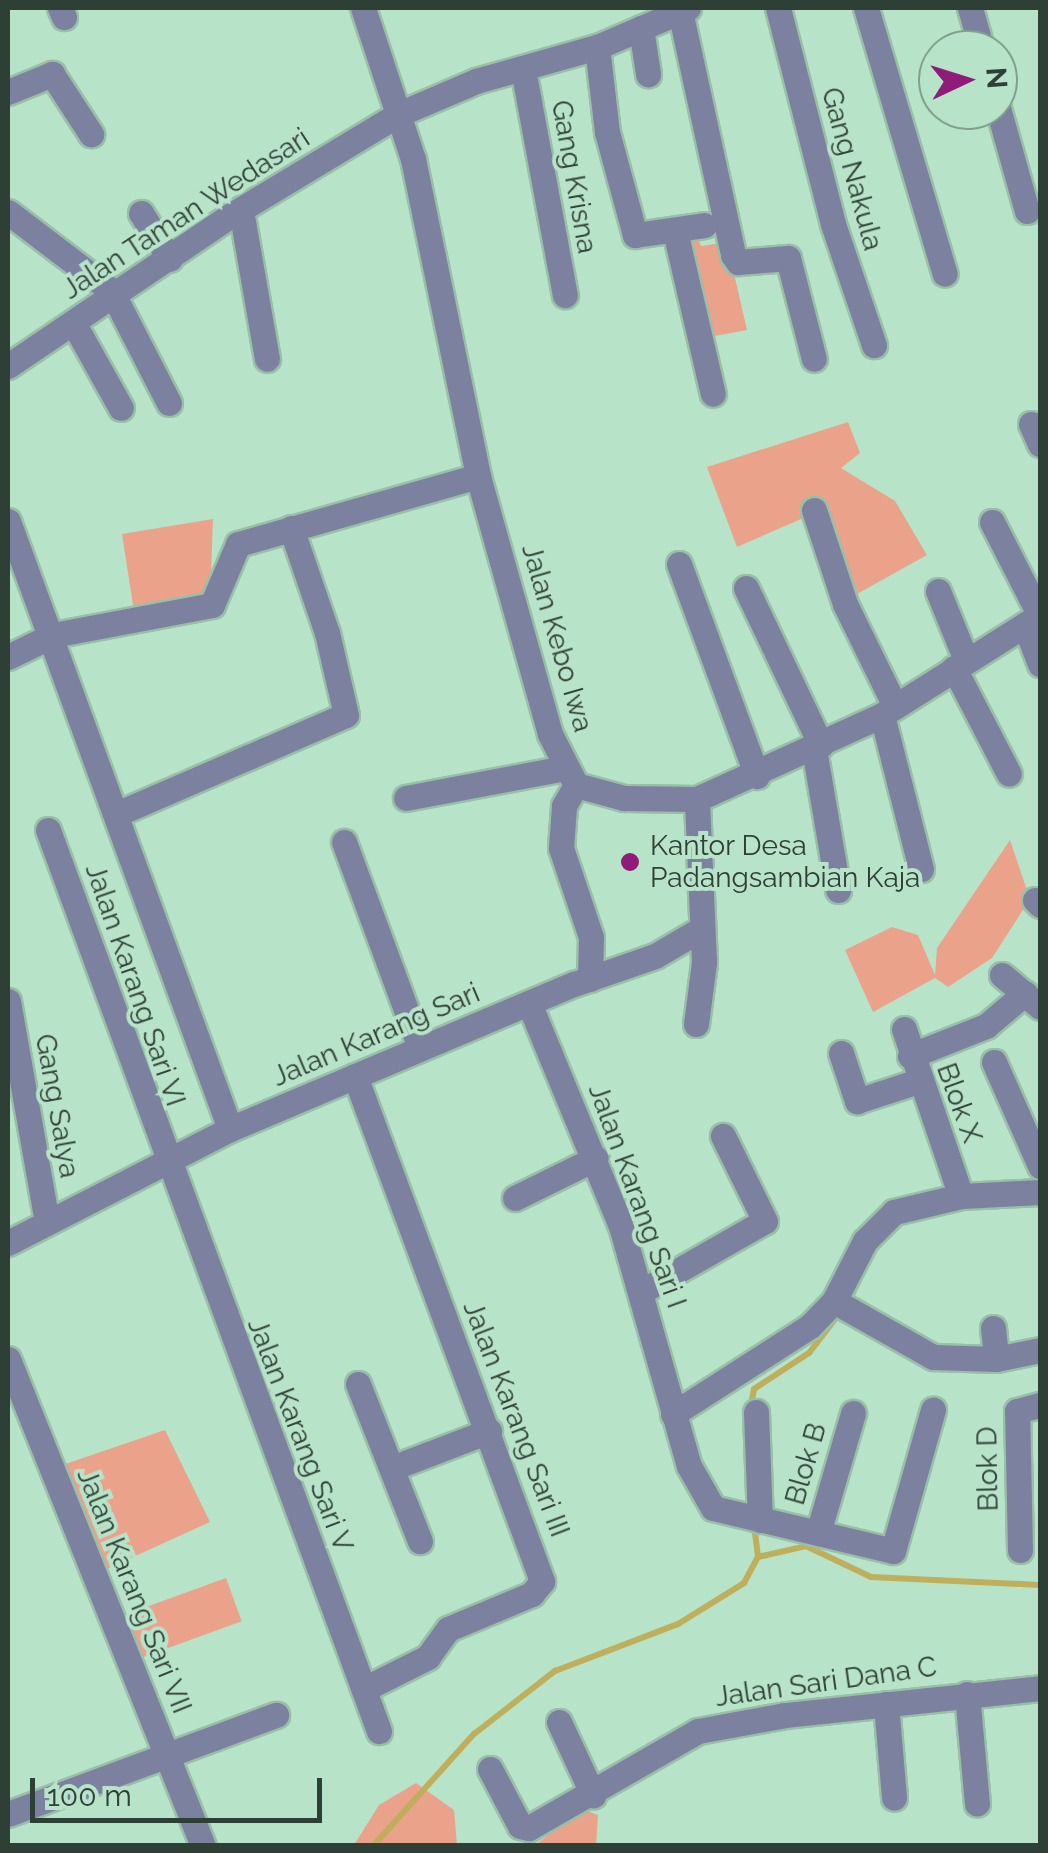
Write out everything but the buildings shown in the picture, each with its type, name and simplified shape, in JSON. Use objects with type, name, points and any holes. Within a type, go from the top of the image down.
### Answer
[{"type":"street","name":"Jalan Kebo Iwa","points":[[363,8],[399,114],[478,476],[570,777]]},
{"type":"street","name":"Gang Nakula","points":[[778,8],[832,224],[874,345]]},
{"type":"street","points":[[866,8],[944,274]]},
{"type":"street","name":"Jalan Taman Wedasari","points":[[8,366],[240,210],[399,114],[476,80],[597,47],[684,10]]},
{"type":"street","points":[[684,10],[733,255],[738,262],[788,258],[814,358]]},
{"type":"street","points":[[641,28],[648,74]]},
{"type":"street","points":[[597,47],[607,132],[635,235],[704,225]]},
{"type":"street","name":"Gang Krisna","points":[[524,68],[565,295]]},
{"type":"street","points":[[8,92],[52,74],[92,134]]},
{"type":"street","points":[[1004,130],[1027,211]]},
{"type":"street","points":[[240,210],[267,359]]},
{"type":"street","points":[[8,212],[116,296],[169,403]]},
{"type":"street","points":[[141,213],[170,259]]},
{"type":"street","points":[[675,230],[713,394]]},
{"type":"street","points":[[74,324],[120,408]]},
{"type":"street","points":[[8,657],[53,635],[212,606],[238,544],[478,476]]},
{"type":"street","points":[[814,510],[845,604],[888,710],[921,870]]},
{"type":"street","points":[[992,522],[1035,619],[1040,664]]},
{"type":"street","points":[[8,525],[119,813],[230,1128]]},
{"type":"street","points":[[119,813],[346,715],[327,633],[291,528]]},
{"type":"street","points":[[678,564],[758,776]]},
{"type":"street","points":[[746,588],[818,747],[838,890]]},
{"type":"street","points":[[938,591],[960,664],[1009,774]]},
{"type":"street","points":[[406,798],[570,777],[624,798],[697,799],[758,776],[888,710],[1035,619]]},
{"type":"street","points":[[570,777],[561,848],[591,937],[590,979]]},
{"type":"street","points":[[696,1024],[701,929],[697,799]]},
{"type":"street","name":"Jalan Karang Sari VI","points":[[48,830],[164,1160]]},
{"type":"street","points":[[344,842],[420,1048]]},
{"type":"street","name":"Jalan Karang Sari","points":[[8,1243],[230,1128],[529,1003],[655,956],[701,929]]},
{"type":"street","points":[[910,1056],[986,1026],[1033,1000],[1002,975]]},
{"type":"street","name":"Gang Salya","points":[[8,1001],[47,1222]]},
{"type":"street","name":"Jalan Karang Sari I","points":[[529,1003],[596,1158],[644,1290],[674,1414],[704,1498],[726,1515],[894,1551],[933,1410]]},
{"type":"street","name":"Blok X","points":[[904,1030],[918,1081],[961,1196]]},
{"type":"street","points":[[841,1052],[857,1101],[918,1081]]},
{"type":"street","points":[[994,1062],[1040,1166]]},
{"type":"street","name":"Jalan Karang Sari III","points":[[355,1076],[489,1431],[542,1586],[448,1629],[428,1657],[364,1689]]},
{"type":"street","points":[[644,1290],[765,1221],[723,1136]]},
{"type":"street","points":[[515,1198],[596,1158]]},
{"type":"street","name":"Jalan Karang Sari V","points":[[164,1160],[380,1732]]},
{"type":"street","points":[[674,1414],[768,1356],[834,1301],[881,1222],[912,1206],[961,1196],[1040,1192]]},
{"type":"street","points":[[834,1301],[932,1356],[996,1358],[1040,1350]]},
{"type":"street","points":[[993,1328],[996,1358]]},
{"type":"street","name":"Jalan Karang Sari VII","points":[[8,1359],[203,1846]]},
{"type":"street","points":[[358,1384],[420,1541]]},
{"type":"street","name":"Blok D","points":[[1020,1550],[1017,1411],[1040,1405]]},
{"type":"street","points":[[756,1412],[760,1520]]},
{"type":"street","name":"Blok B","points":[[818,1533],[853,1412]]},
{"type":"street","points":[[392,1468],[489,1431]]},
{"type":"street","name":"Jalan Sari Dana C","points":[[490,1769],[520,1826],[528,1828],[594,1795],[698,1731],[886,1704],[1039,1688]]},
{"type":"street","points":[[967,1694],[978,1804]]},
{"type":"street","points":[[886,1704],[894,1798]]},
{"type":"street","points":[[8,1814],[276,1716]]},
{"type":"street","points":[[559,1722],[594,1795]]},
{"type":"shaded area","points":[[693,224],[701,246],[720,243],[730,256],[747,330],[693,340],[669,233]]},
{"type":"shaded area","points":[[848,422],[860,453],[841,468],[895,501],[927,555],[848,599],[808,516],[737,547],[707,467]]},
{"type":"shaded area","points":[[213,519],[210,600],[135,618],[122,534]]},
{"type":"shaded area","points":[[1010,840],[1030,899],[992,958],[948,987],[935,978],[873,1012],[845,950],[892,927],[918,935],[935,975],[937,948]]},
{"type":"shaded area","points":[[165,1430],[210,1522],[98,1573],[45,1471]]},
{"type":"shaded area","points":[[226,1578],[242,1621],[129,1662],[113,1619]]},
{"type":"shaded area","points":[[416,1783],[454,1810],[457,1845],[354,1845],[379,1805]]},
{"type":"shaded area","points":[[582,1809],[598,1815],[596,1845],[534,1846]]},
{"type":"waterway","points":[[1003,1205],[1039,1203]]},
{"type":"waterway","points":[[850,1300],[860,1275]]},
{"type":"waterway","points":[[750,1410],[754,1389],[809,1353],[839,1314]]},
{"type":"waterway","points":[[373,1846],[474,1734],[555,1671],[678,1624],[744,1583],[758,1557],[754,1523]]},
{"type":"waterway","points":[[758,1557],[806,1546],[871,1577],[1040,1585]]},
{"type":"place","name":"Kantor Desa Padangsambian Kaja","points":[[630,862]]}]
